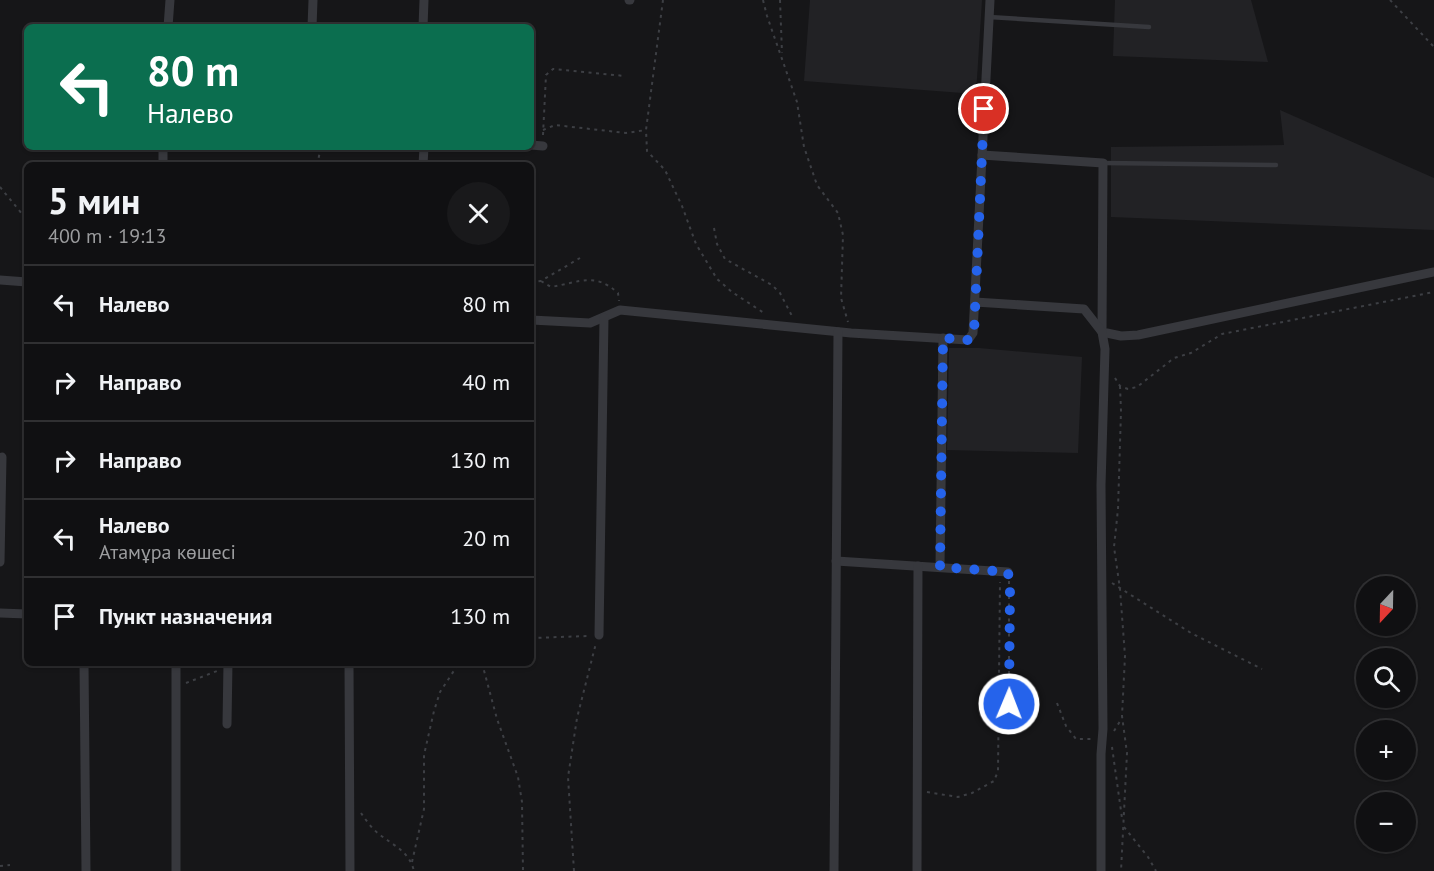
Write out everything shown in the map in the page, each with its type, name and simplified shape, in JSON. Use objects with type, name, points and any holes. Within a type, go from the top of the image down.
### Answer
[{"type":"street","points":[[168,24],[170,0]]},
{"type":"street","points":[[312,24],[313,0]]},
{"type":"street","points":[[423,24],[424,0]]},
{"type":"street","points":[[534,321],[590,323],[620,310],[838,332],[968,340],[974,333],[990,0]]},
{"type":"street","points":[[534,145],[543,146]]},
{"type":"street","points":[[982,155],[1103,163],[1102,332],[1105,350],[1101,485],[1103,737],[1101,871]]},
{"type":"street","points":[[975,302],[1084,309],[1102,332],[1121,336],[1138,335],[1434,272]]},
{"type":"street","points":[[0,280],[24,282]]},
{"type":"street","points":[[599,635],[604,318]]},
{"type":"street","points":[[834,871],[838,332]]},
{"type":"street","points":[[940,567],[943,338]]},
{"type":"street","points":[[0,562],[2,457]]},
{"type":"street","points":[[836,561],[1008,572]]},
{"type":"street","points":[[917,871],[918,566]]},
{"type":"street","points":[[0,613],[24,614]]},
{"type":"street","points":[[84,666],[86,871]]},
{"type":"street","points":[[176,666],[176,871]]},
{"type":"street","points":[[227,724],[228,666]]},
{"type":"street","points":[[349,666],[350,871]]},
{"type":"lane","points":[[990,17],[1149,27]]},
{"type":"lane","points":[[1103,163],[1276,165]]},
{"type":"path","points":[[663,0],[646,130],[647,151],[665,170],[696,244],[717,279],[767,315]]},
{"type":"path","points":[[763,0],[797,102],[804,147],[817,185],[838,213],[843,235],[842,298],[851,333]]},
{"type":"path","points":[[780,0],[782,56]]},
{"type":"path","points":[[1390,0],[1434,47]]},
{"type":"path","points":[[543,146],[546,75],[553,69],[625,76]]},
{"type":"path","points":[[543,130],[555,125],[626,133],[646,130]]},
{"type":"path","points":[[0,187],[24,216]]},
{"type":"path","points":[[714,228],[717,244],[725,259],[772,285],[780,293],[798,328]]},
{"type":"path","points":[[534,282],[542,281],[580,258]]},
{"type":"path","points":[[542,281],[552,287],[592,279],[607,283],[618,293],[620,310]]},
{"type":"path","points":[[1120,386],[1128,389],[1137,387],[1174,358],[1191,353],[1222,333],[1434,292]]},
{"type":"path","points":[[1115,378],[1120,386],[1121,411],[1114,547],[1125,656],[1122,716],[1127,753],[1127,788],[1120,871]]},
{"type":"path","points":[[918,791],[958,797],[972,793],[994,781],[998,771],[1002,587],[997,571]]},
{"type":"path","points":[[1008,572],[1010,588],[1009,704]]},
{"type":"path","points":[[1102,577],[1191,633],[1262,669]]},
{"type":"path","points":[[534,638],[599,635],[577,718],[568,777],[574,871]]},
{"type":"path","points":[[176,686],[226,666]]},
{"type":"path","points":[[412,862],[424,809],[424,755],[434,711],[440,692],[457,666]]},
{"type":"path","points":[[483,666],[497,719],[518,777],[522,802],[523,871]]},
{"type":"path","points":[[1056,703],[1066,726],[1076,739],[1087,740],[1103,737],[1112,743],[1123,825],[1156,871]]},
{"type":"path","points":[[349,799],[377,833],[404,851],[412,862],[414,871]]},
{"type":"path","points":[[0,866],[10,865]]},
{"type":"shaded area","points":[[810,0],[982,0],[976,94],[804,81]]},
{"type":"shaded area","points":[[1115,0],[1251,0],[1268,62],[1113,56]]},
{"type":"shaded area","points":[[1280,110],[1434,178],[1434,230],[1111,217],[1111,147],[1284,145]]},
{"type":"shaded area","points":[[949,348],[979,348],[1082,357],[1078,453],[947,450]]},
{"type":"route","points":[[984,109],[974,333],[968,340],[943,338],[940,567],[1008,572],[1010,588],[1009,704]]}]
